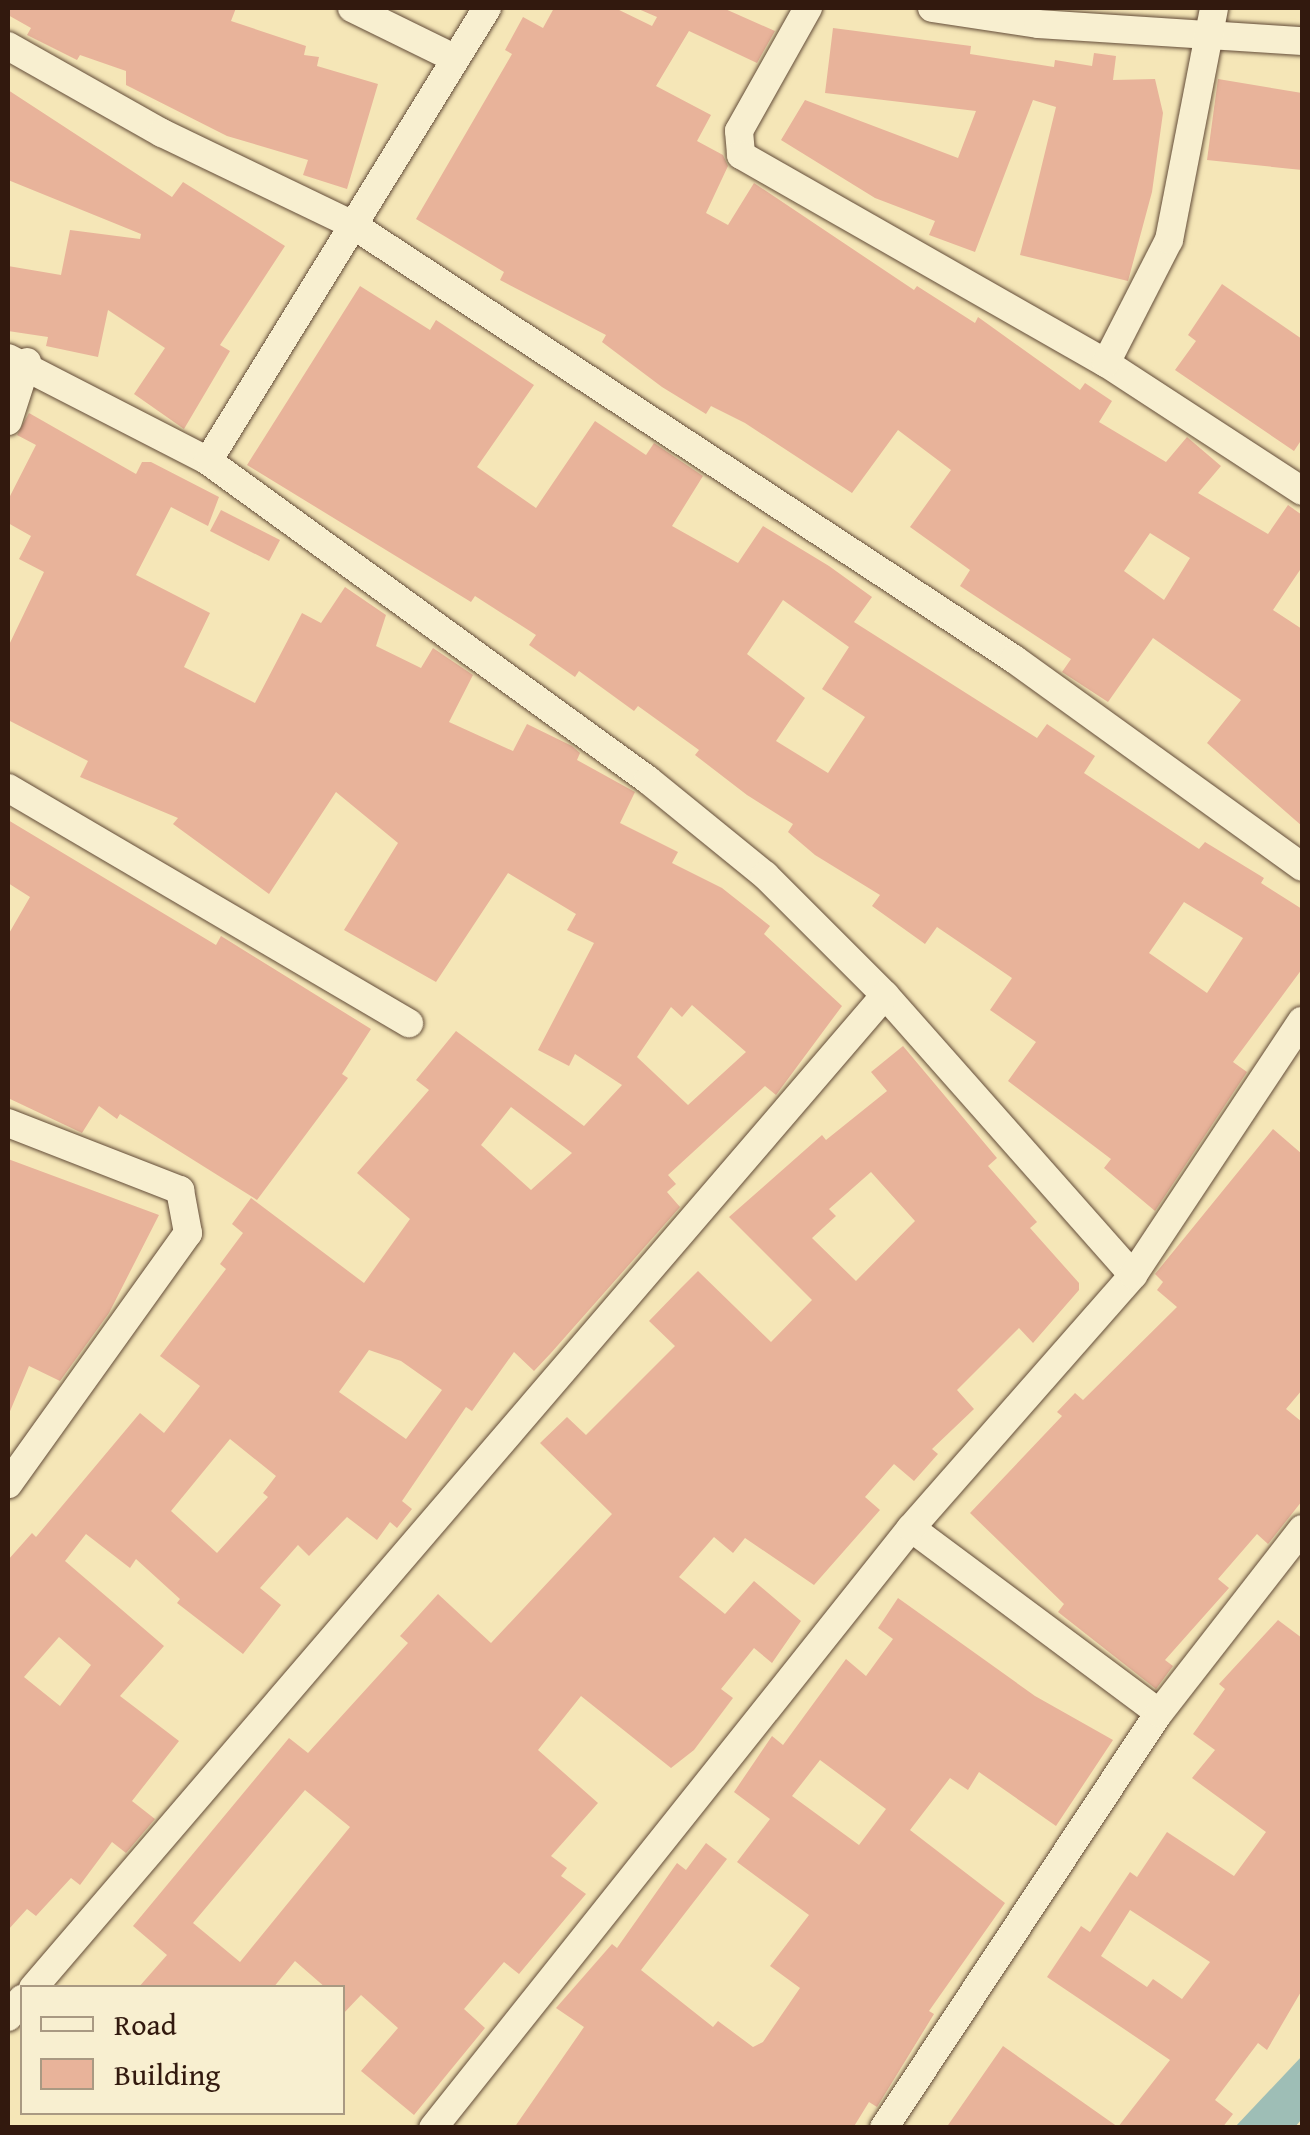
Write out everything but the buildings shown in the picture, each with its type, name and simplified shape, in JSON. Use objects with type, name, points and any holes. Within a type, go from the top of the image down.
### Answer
[{"type":"street","points":[[352,8],[454,58]]},
{"type":"street","points":[[208,461],[487,8]]},
{"type":"street","points":[[808,8],[739,131],[741,155],[1106,363],[1302,492]]},
{"type":"street","points":[[932,8],[1038,24],[1213,21],[1302,41]]},
{"type":"street","points":[[1106,363],[1169,240],[1213,21]]},
{"type":"street","points":[[8,46],[162,133],[353,225],[1014,658],[1302,867]]},
{"type":"street","points":[[8,421],[17,360],[208,461],[648,780],[765,874],[885,995],[1134,1275]]},
{"type":"street","points":[[8,788],[409,1023]]},
{"type":"street","points":[[36,1985],[885,995]]},
{"type":"street","points":[[433,2128],[911,1528],[1134,1275],[1302,1020]]},
{"type":"street","points":[[8,1123],[180,1190],[188,1233],[8,1484]]},
{"type":"street","points":[[911,1528],[1158,1714]]},
{"type":"street","points":[[884,2128],[1158,1714],[1302,1529]]},
{"type":"water","points":[[1302,2056],[1302,2119],[1295,2127],[1235,2127]]}]
